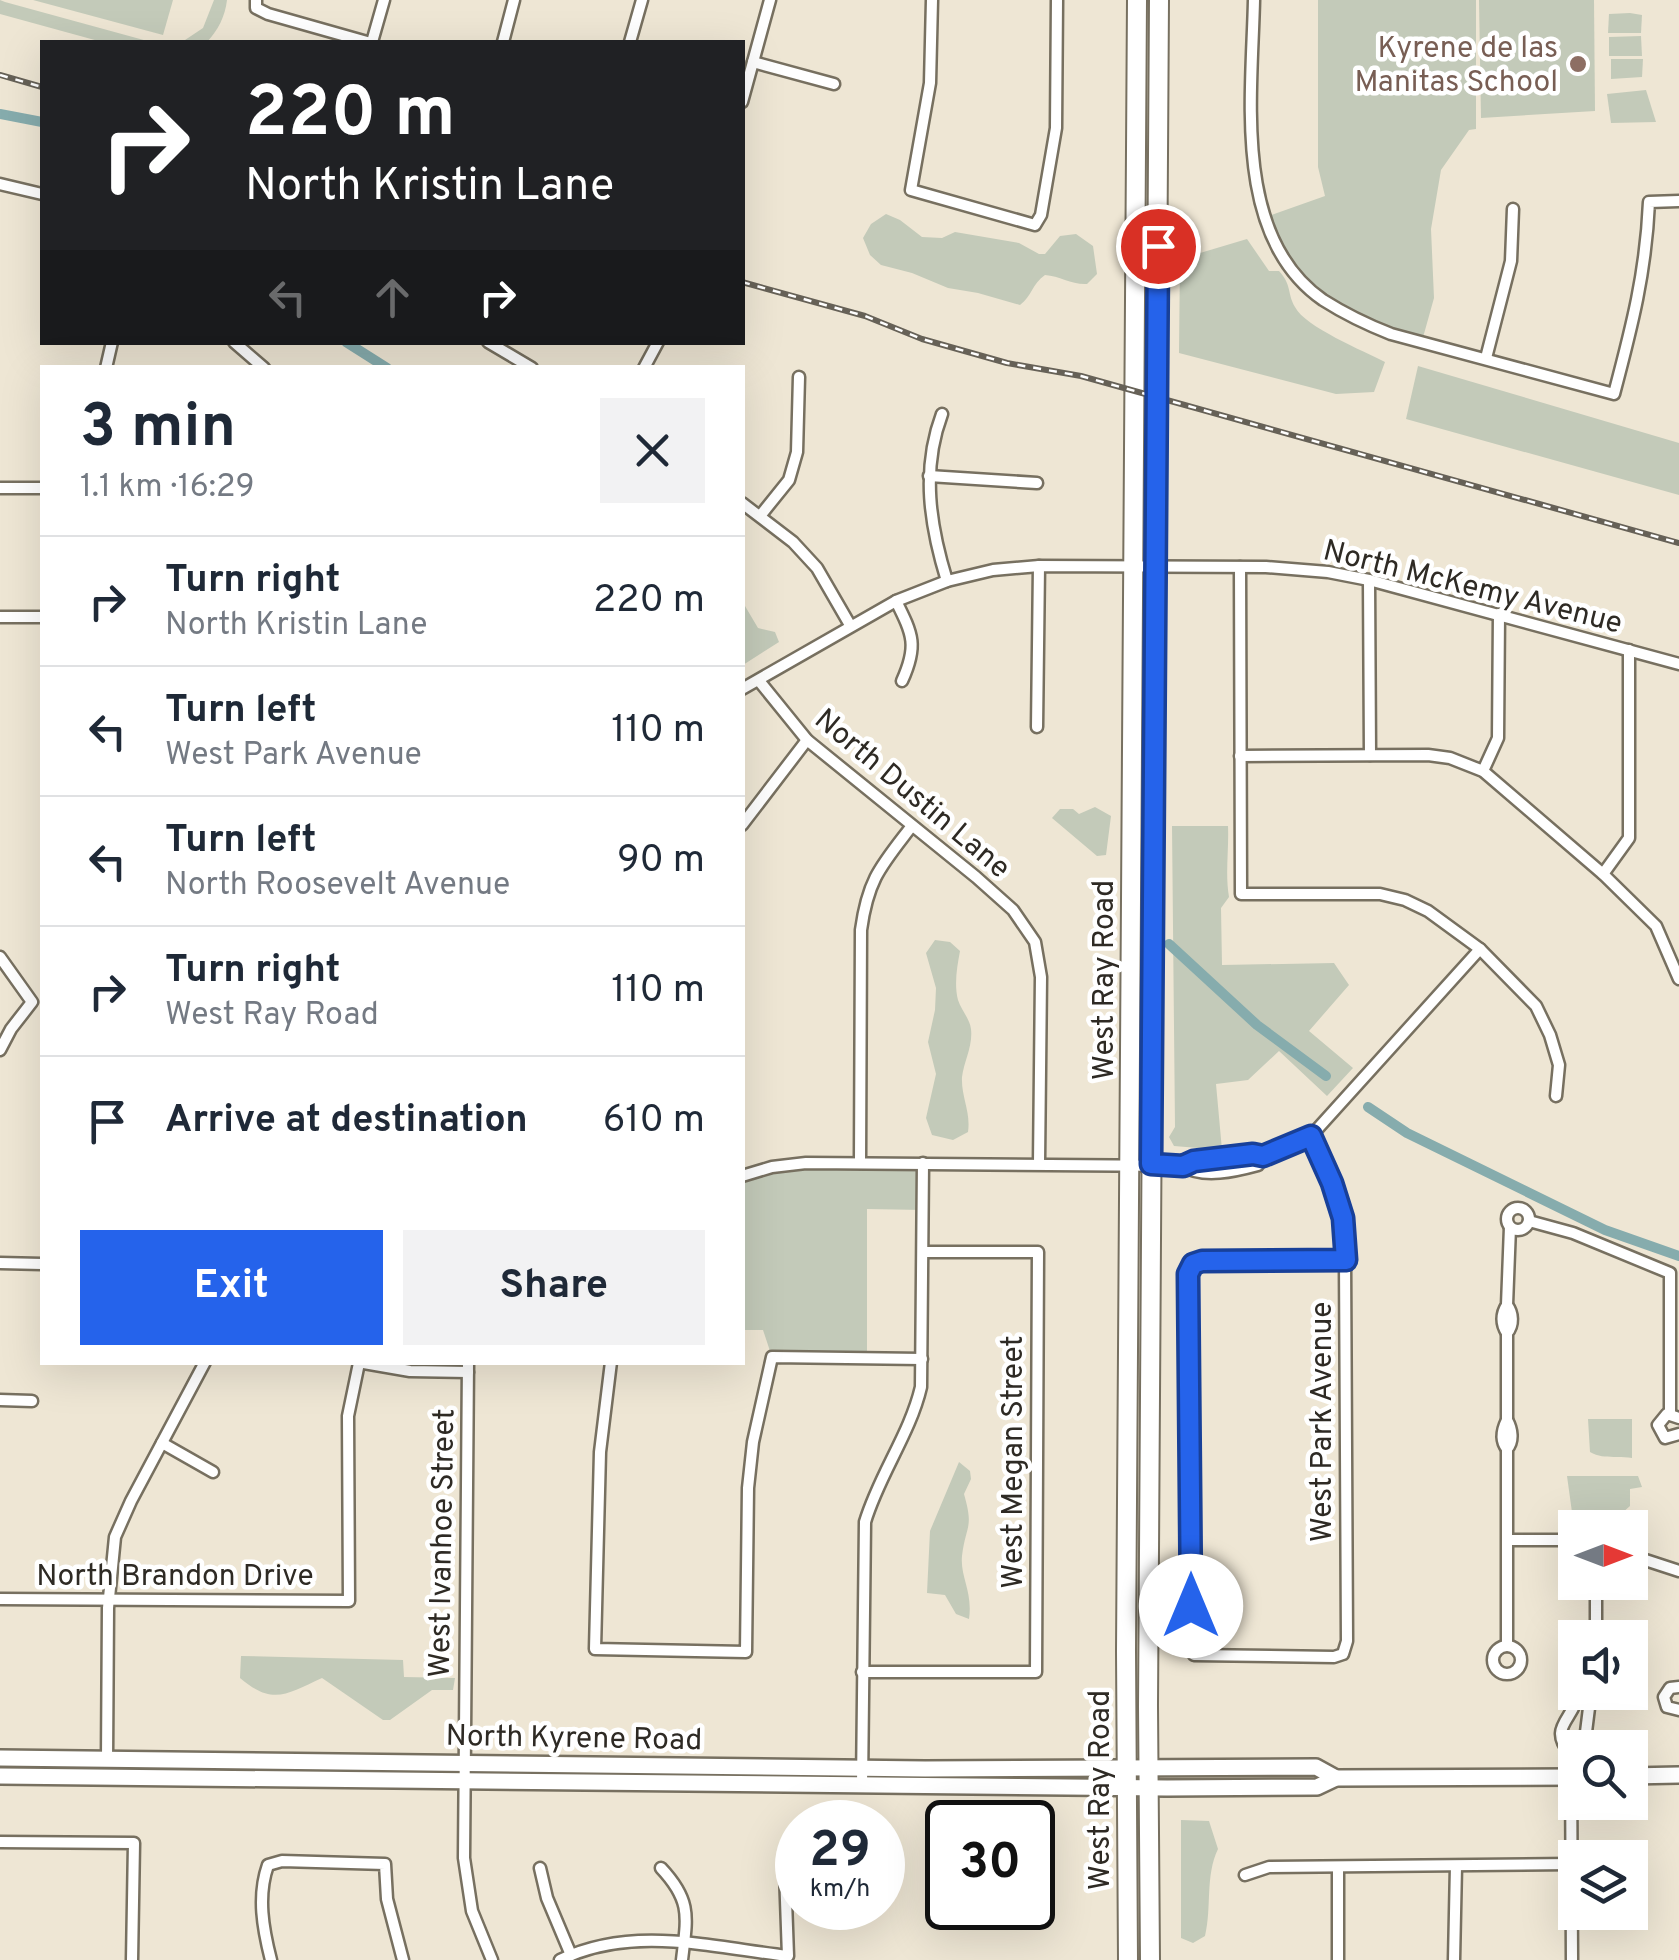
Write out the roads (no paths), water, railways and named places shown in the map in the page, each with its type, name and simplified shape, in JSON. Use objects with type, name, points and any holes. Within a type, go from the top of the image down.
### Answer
[{"type":"main road","name":"West Ray Road","points":[[1128,1960],[1137,0]]},
{"type":"main road","name":"West Ray Road","points":[[1150,1960],[1159,0]]},
{"type":"main road","name":"North Kyrene Road","points":[[0,1758],[862,1768],[1126,1779]]},
{"type":"main road","name":"North Kyrene Road","points":[[0,1776],[862,1786],[1148,1779],[1317,1787],[1336,1778],[1558,1775]]},
{"type":"main road","points":[[1648,1776],[1679,1776]]},
{"type":"street","points":[[370,40],[384,0]]},
{"type":"street","points":[[504,40],[514,0]]},
{"type":"street","points":[[631,40],[642,0]]},
{"type":"street","points":[[745,92],[770,0]]},
{"type":"street","points":[[932,0],[930,83],[911,190],[1034,225],[1041,215],[1056,128],[1057,0]]},
{"type":"street","points":[[1254,0],[1252,145],[1258,198],[1277,245],[1295,272],[1320,298],[1361,322],[1392,334],[1614,394],[1639,300],[1649,202],[1679,201]]},
{"type":"street","points":[[256,4],[363,40]]},
{"type":"street","points":[[754,62],[834,84]]},
{"type":"street","points":[[1,187],[40,194]]},
{"type":"street","points":[[1486,358],[1511,261],[1513,209]]},
{"type":"street","points":[[237,345],[261,365]]},
{"type":"street","points":[[497,345],[527,365]]},
{"type":"street","points":[[760,516],[789,480],[797,452],[798,378]]},
{"type":"street","points":[[942,414],[935,432],[930,476],[932,528],[947,581]]},
{"type":"street","points":[[930,476],[1037,483]]},
{"type":"street","points":[[0,488],[40,488]]},
{"type":"street","points":[[745,505],[793,542],[816,568],[850,625]]},
{"type":"street","points":[[1037,727],[1038,566]]},
{"type":"street","name":"North McKemy Avenue","points":[[745,688],[896,602],[947,581],[993,570],[1038,566],[1316,570],[1370,580],[1679,664]]},
{"type":"street","points":[[1240,567],[1241,894],[1380,894],[1428,910],[1480,949],[1536,1006],[1559,1065],[1556,1096]]},
{"type":"street","points":[[1370,580],[1370,755]]},
{"type":"street","points":[[896,602],[913,643],[913,657],[902,681]]},
{"type":"street","points":[[1484,771],[1498,738],[1499,614]]},
{"type":"street","points":[[0,618],[40,617]]},
{"type":"street","points":[[1603,874],[1629,838],[1629,650]]},
{"type":"street","name":"North Dustin Lane","points":[[760,682],[806,740],[1013,910],[1035,942],[1041,977],[1039,1164]]},
{"type":"street","points":[[745,821],[806,740]]},
{"type":"street","points":[[1240,756],[1450,758],[1484,771],[1603,874],[1656,926],[1679,978]]},
{"type":"street","points":[[860,1163],[861,930],[866,895],[881,865],[911,827]]},
{"type":"street","points":[[745,1175],[772,1166],[1183,1166],[1194,1161],[1263,1156],[1311,1136],[1480,949]]},
{"type":"street","points":[[0,957],[38,999],[11,1029],[0,1050]]},
{"type":"street","name":"West Park Avenue","points":[[1311,1136],[1343,1218],[1346,1260],[1347,1641],[1343,1654],[1194,1655],[1188,1274],[1193,1264],[1346,1260]]},
{"type":"street","points":[[862,1786],[864,1522],[875,1489],[916,1407],[922,1359],[923,1163]]},
{"type":"street","points":[[1507,1646],[1507,1449],[1502,1443],[1507,1420],[1507,1334],[1512,1311],[1507,1305],[1507,1217],[1514,1209],[1525,1210],[1529,1220]]},
{"type":"street","points":[[1510,1228],[1520,1231],[1529,1220]]},
{"type":"street","points":[[1529,1220],[1573,1233],[1670,1273],[1675,1416],[1658,1422],[1660,1433],[1670,1438],[1679,1434]]},
{"type":"street","name":"West Megan Street","points":[[862,1672],[1036,1672],[1038,1252],[923,1252]]},
{"type":"street","points":[[0,1263],[40,1264]]},
{"type":"street","points":[[611,1365],[600,1452],[595,1649],[746,1652],[748,1488],[753,1442],[772,1358],[922,1359]]},
{"type":"street","points":[[107,1760],[108,1600],[115,1537],[202,1365]]},
{"type":"street","name":"North Brandon Drive","points":[[0,1599],[349,1601],[348,1416],[358,1365]]},
{"type":"street","points":[[371,1365],[410,1371],[468,1367]]},
{"type":"street","name":"West Ivanhoe Street","points":[[468,1367],[463,1781],[468,1892],[492,1960]]},
{"type":"street","points":[[0,1400],[32,1401]]},
{"type":"street","points":[[162,1443],[213,1472]]},
{"type":"street","points":[[1508,1540],[1558,1540]]},
{"type":"street","points":[[1648,1561],[1679,1571]]},
{"type":"street","points":[[1679,1687],[1670,1688],[1664,1697],[1667,1707],[1679,1710]]},
{"type":"street","points":[[0,1842],[134,1843],[132,1960]]},
{"type":"street","points":[[270,1960],[262,1926],[263,1879],[268,1865],[282,1861],[386,1864],[387,1899],[403,1960]]},
{"type":"street","points":[[1245,1875],[1269,1867],[1558,1864]]},
{"type":"street","points":[[1338,1866],[1338,1960]]},
{"type":"street","points":[[1454,1960],[1456,1866]]},
{"type":"street","points":[[540,1868],[566,1957],[605,1942],[636,1939],[788,1956],[787,1930]]},
{"type":"street","points":[[661,1868],[680,1888],[686,1914],[682,1960]]},
{"type":"street","points":[[1572,1930],[1572,1960]]},
{"type":"waterway","points":[[0,114],[40,122]]},
{"type":"waterway","points":[[351,345],[382,365]]},
{"type":"waterway","points":[[1169,944],[1257,1025],[1326,1076]]},
{"type":"waterway","points":[[1368,1107],[1407,1133],[1605,1230],[1679,1256]]},
{"type":"railway","points":[[0,75],[40,86]]},
{"type":"railway","points":[[745,283],[865,316],[922,339],[1007,363],[1081,376],[1679,543]]},
{"type":"place","name":"Kyrene de las Manitas School","points":[[1578,64]]}]
